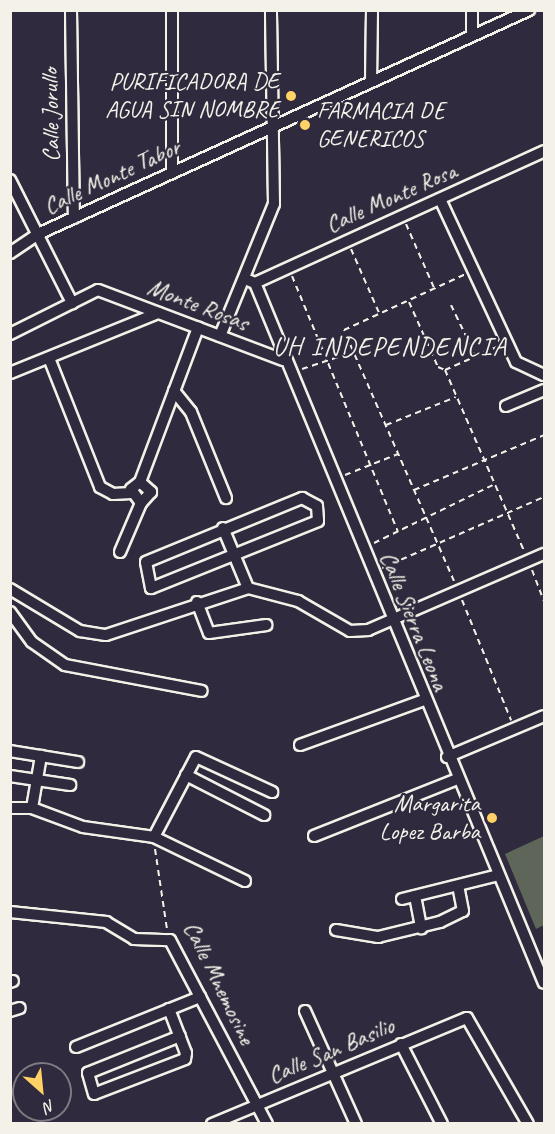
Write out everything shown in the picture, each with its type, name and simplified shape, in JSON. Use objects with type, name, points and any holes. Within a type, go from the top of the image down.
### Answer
[{"type":"street","name":"Calle Jorullo","points":[[71,10],[74,218]]},
{"type":"street","points":[[172,10],[172,173]]},
{"type":"street","points":[[220,336],[250,281],[274,204],[271,128],[271,10]]},
{"type":"street","points":[[371,82],[372,10]]},
{"type":"street","points":[[472,10],[472,36]]},
{"type":"street","name":"Calle Monte Tabor","points":[[10,253],[38,234],[529,10]]},
{"type":"street","name":"Calle Monte Rosa","points":[[250,281],[289,267],[544,151]]},
{"type":"street","points":[[10,180],[72,303],[10,334]]},
{"type":"street","points":[[440,199],[516,362],[544,375]]},
{"type":"street","name":"Calle Sierra Leona","points":[[250,281],[447,757],[544,983]]},
{"type":"street","name":"Monte Rosas","points":[[72,303],[98,290],[283,360]]},
{"type":"street","points":[[10,373],[158,313]]},
{"type":"street","points":[[49,358],[100,487],[113,494],[130,493],[140,482],[198,328]]},
{"type":"street","points":[[506,406],[544,390]]},
{"type":"street","points":[[174,392],[191,412],[226,498]]},
{"type":"street","points":[[120,552],[141,503],[151,492],[140,482]]},
{"type":"street","points":[[130,493],[141,503]]},
{"type":"street","points":[[302,498],[312,500],[321,516],[156,590],[143,568],[223,528],[302,498]]},
{"type":"street","points":[[223,528],[233,557],[248,588]]},
{"type":"street","points":[[10,589],[80,631],[106,635],[197,602],[248,588],[298,601],[350,631],[391,621],[544,554]]},
{"type":"street","points":[[197,602],[209,633],[266,625]]},
{"type":"street","points":[[10,612],[32,642],[65,665],[202,691]]},
{"type":"street","points":[[300,745],[424,700]]},
{"type":"street","points":[[447,757],[544,716]]},
{"type":"street","points":[[10,751],[78,762]]},
{"type":"street","points":[[32,808],[41,756]]},
{"type":"street","points":[[154,837],[195,758],[272,792]]},
{"type":"street","points":[[186,775],[264,815]]},
{"type":"street","points":[[10,776],[70,785]]},
{"type":"street","points":[[314,836],[457,779]]},
{"type":"street","points":[[10,808],[32,808],[83,827],[154,837],[246,881]]},
{"type":"street","points":[[402,899],[498,875]]},
{"type":"street","points":[[336,930],[378,937],[422,928],[463,911],[458,886]]},
{"type":"street","points":[[415,896],[422,928]]},
{"type":"street","points":[[10,912],[106,922],[134,939],[170,940]]},
{"type":"street","name":"Calle Mnemosine","points":[[170,940],[267,1124]]},
{"type":"street","points":[[76,1047],[200,997]]},
{"type":"street","points":[[169,1009],[180,1036],[185,1059],[98,1095],[92,1092],[88,1073],[180,1036]]},
{"type":"street","points":[[305,1011],[356,1124]]},
{"type":"street","name":"Calle San Basilio","points":[[212,1124],[467,1018],[528,1124]]},
{"type":"street","points":[[401,1044],[442,1124]]},
{"type":"path","points":[[402,216],[435,290]]},
{"type":"path","points":[[347,241],[380,315]]},
{"type":"path","points":[[289,267],[398,532]]},
{"type":"path","points":[[473,270],[435,290],[344,330],[459,592],[515,728]]},
{"type":"path","points":[[409,302],[438,367],[445,370],[544,601]]},
{"type":"path","points":[[451,305],[476,357]]},
{"type":"path","points":[[445,370],[507,342]]},
{"type":"path","points":[[289,373],[353,352]]},
{"type":"path","points":[[385,425],[456,397]]},
{"type":"path","points":[[414,490],[544,435]]},
{"type":"path","points":[[333,480],[398,453]]},
{"type":"path","points":[[362,549],[493,486]]},
{"type":"path","points":[[371,573],[544,497]]},
{"type":"path","name":"Calle Mnemosine","points":[[154,837],[158,893],[170,940]]},
{"type":"green space","points":[[544,836],[544,925],[536,929],[505,854]]},
{"type":"place","name":"PURIFICADORA DE AGUA SIN NOMBRE","points":[[291,96]]},
{"type":"place","name":"FARMACIA DE GENERICOS","points":[[305,125]]},
{"type":"place","name":"Margarita Lopez Barba","points":[[492,818]]},
{"type":"district","name":"UH INDEPENDENCIA","points":[[390,347]]}]
